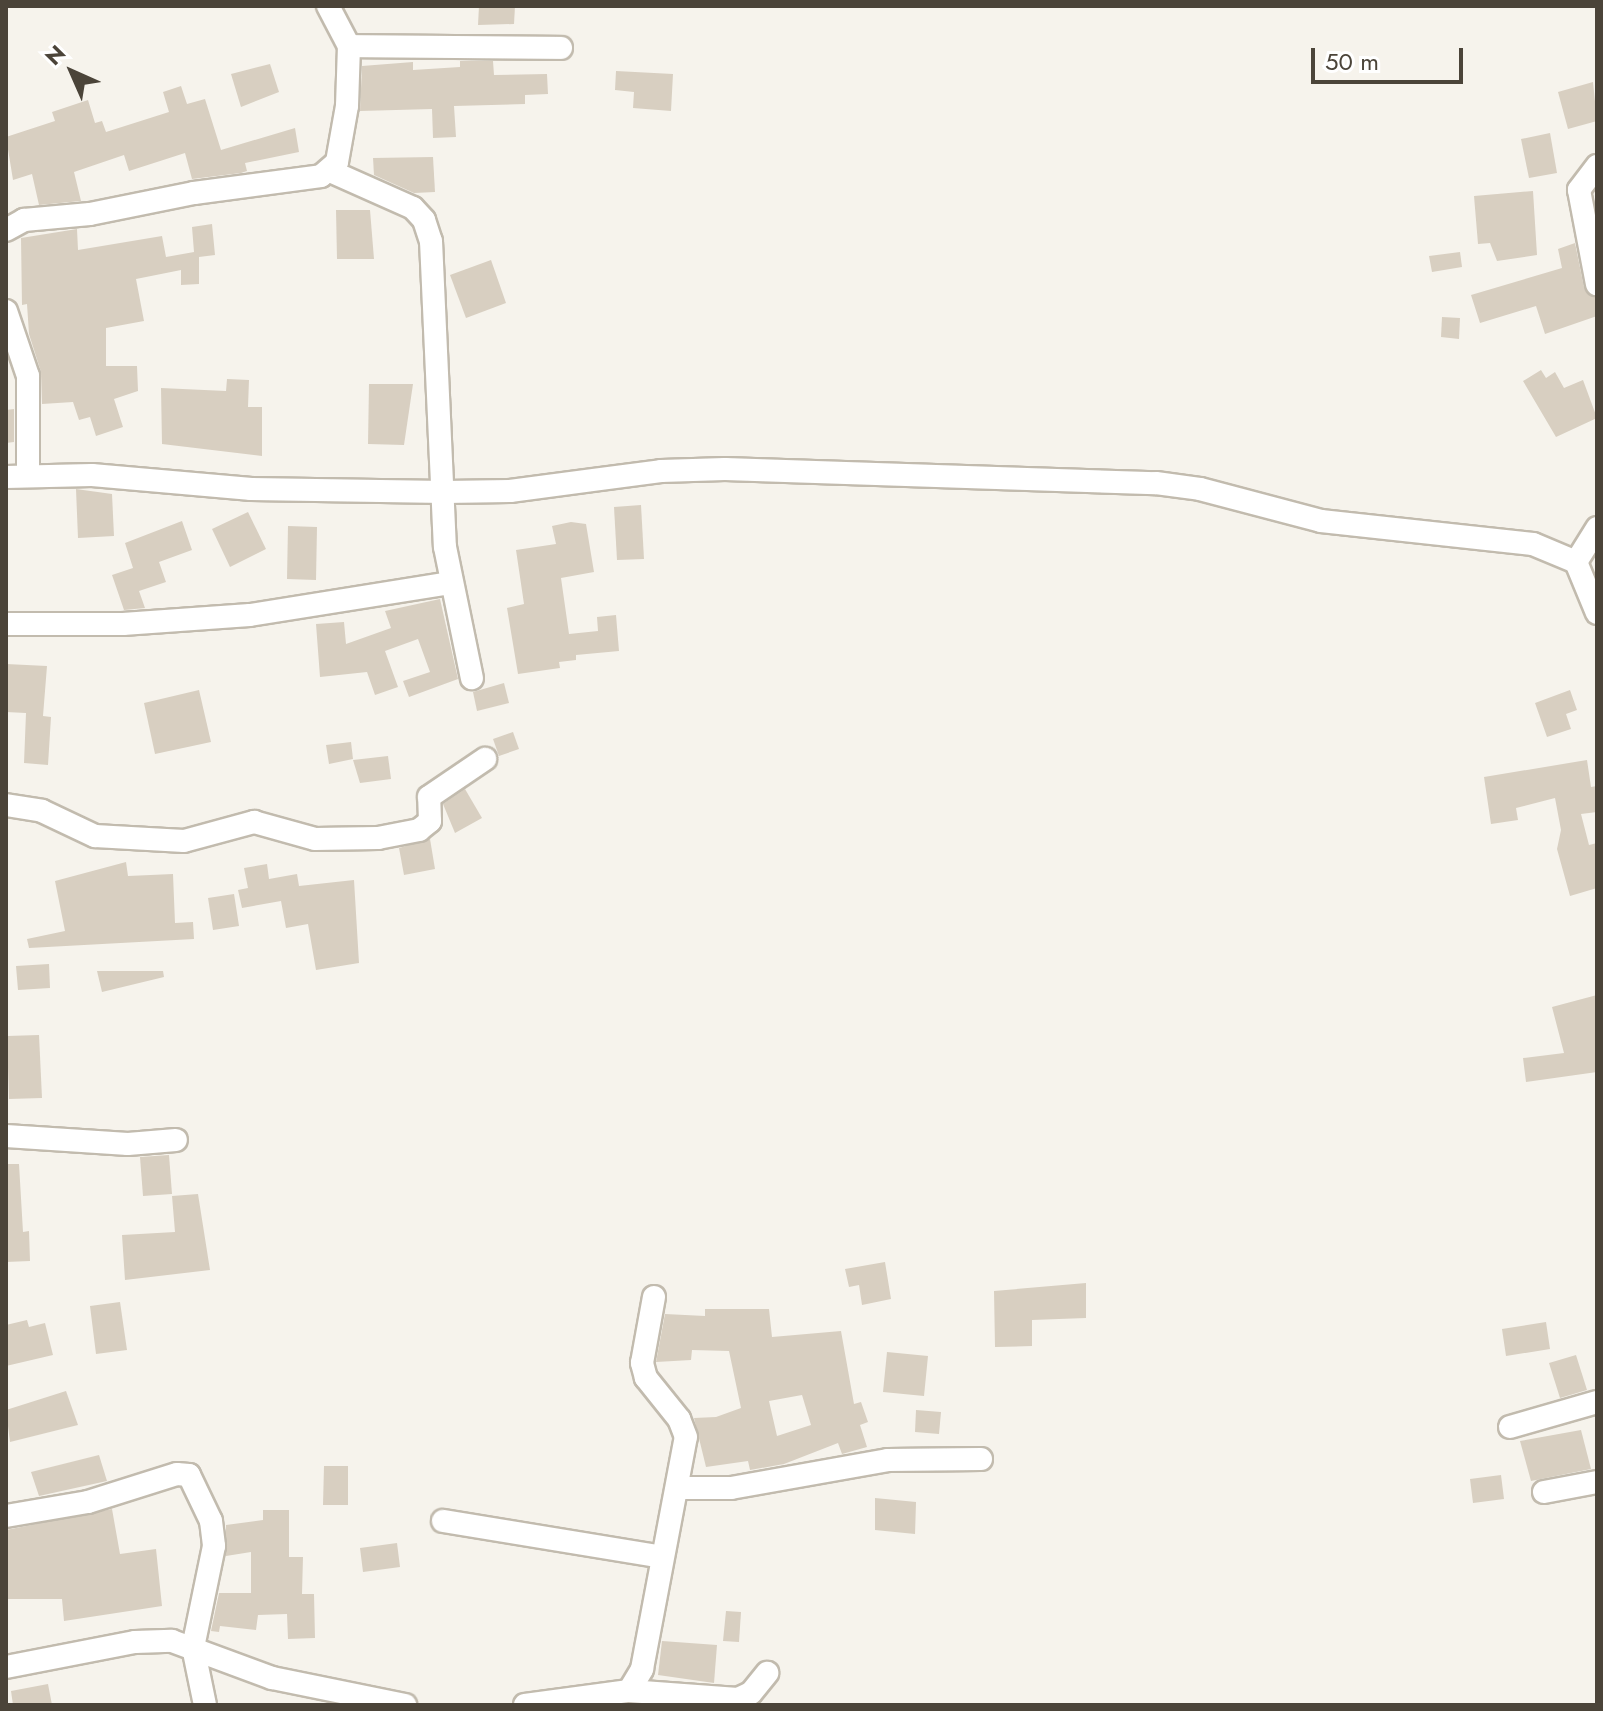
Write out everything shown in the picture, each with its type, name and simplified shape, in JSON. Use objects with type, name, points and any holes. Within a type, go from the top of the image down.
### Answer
[{"type":"street","points":[[6,230],[24,220],[90,214],[249,184],[309,179],[330,171],[337,162],[347,106],[349,46],[328,6]]},
{"type":"street","points":[[349,46],[561,48]]},
{"type":"street","points":[[1597,166],[1579,190],[1597,284]]},
{"type":"street","points":[[330,171],[361,190],[413,208],[424,220],[435,268],[449,583],[472,678]]},
{"type":"street","points":[[6,311],[28,376],[17,476],[251,489],[445,492],[510,491],[647,472],[725,469],[1156,483],[1321,521],[1533,544],[1576,562],[1597,613]]},
{"type":"street","points":[[1576,562],[1597,528]]},
{"type":"street","points":[[6,624],[123,624],[250,615],[449,583]]},
{"type":"street","points":[[6,805],[42,811],[95,836],[184,841],[254,822],[315,839],[378,838],[419,830],[430,821],[429,797],[485,759]]},
{"type":"street","points":[[6,1136],[128,1144],[176,1140]]},
{"type":"street","points":[[629,1691],[642,1669],[685,1430],[646,1378],[642,1363],[654,1297]]},
{"type":"street","points":[[1510,1427],[1597,1402]]},
{"type":"street","points":[[677,1488],[731,1488],[888,1460],[981,1459]]},
{"type":"street","points":[[6,1516],[88,1502],[177,1474],[189,1475],[211,1521],[214,1546],[193,1647],[205,1705]]},
{"type":"street","points":[[1544,1492],[1597,1482]]},
{"type":"street","points":[[443,1521],[662,1557]]},
{"type":"street","points":[[6,1667],[135,1642],[172,1641],[272,1678],[405,1705]]},
{"type":"street","points":[[525,1705],[629,1691],[738,1699],[751,1693],[767,1673]]},
{"type":"building","points":[[479,6],[515,6],[514,24],[478,25]]},
{"type":"building","points":[[460,61],[493,61],[494,75],[547,74],[548,94],[525,95],[525,104],[454,106],[456,137],[433,138],[432,109],[360,111],[362,66],[413,62],[413,70],[460,67]]},
{"type":"building","points":[[270,64],[279,92],[241,107],[231,74]]},
{"type":"building","points":[[616,71],[673,74],[671,111],[633,108],[634,92],[615,90]]},
{"type":"building","points":[[1593,82],[1597,121],[1568,129],[1558,92]]},
{"type":"building","points":[[181,86],[187,104],[205,99],[221,150],[295,128],[299,152],[245,163],[247,171],[241,173],[192,179],[185,153],[129,171],[124,155],[74,172],[81,201],[39,205],[32,174],[13,180],[6,137],[55,121],[52,112],[88,100],[95,123],[102,121],[106,132],[169,112],[163,92]]},
{"type":"building","points":[[1550,133],[1557,173],[1529,178],[1521,139]]},
{"type":"building","points":[[433,157],[435,192],[414,193],[374,175],[373,158]]},
{"type":"building","points":[[1533,191],[1537,255],[1497,261],[1490,243],[1478,244],[1474,196]]},
{"type":"building","points":[[336,210],[370,210],[374,259],[337,259]]},
{"type":"building","points":[[212,224],[215,255],[199,257],[199,284],[181,285],[181,270],[136,279],[144,321],[106,328],[106,366],[137,366],[138,391],[114,399],[123,427],[96,436],[90,417],[79,420],[73,402],[42,404],[41,372],[29,334],[27,304],[22,305],[21,238],[77,229],[78,250],[162,236],[166,257],[194,252],[192,227]]},
{"type":"building","points":[[1575,243],[1584,287],[1597,298],[1597,316],[1545,334],[1536,306],[1480,323],[1471,295],[1562,268],[1558,249]]},
{"type":"building","points":[[1460,252],[1462,267],[1432,272],[1429,256]]},
{"type":"building","points":[[491,260],[506,303],[466,318],[450,275]]},
{"type":"building","points":[[1442,317],[1460,318],[1459,339],[1441,337]]},
{"type":"building","points":[[1541,370],[1546,378],[1555,372],[1564,388],[1583,380],[1597,418],[1556,437],[1523,381]]},
{"type":"building","points":[[227,379],[249,380],[248,407],[262,407],[262,456],[162,444],[161,388],[226,391]]},
{"type":"building","points":[[369,384],[413,384],[404,445],[368,444]]},
{"type":"building","points":[[14,409],[14,442],[6,443],[6,410]]},
{"type":"building","points":[[76,489],[112,494],[114,536],[78,538]]},
{"type":"building","points":[[641,505],[644,559],[617,560],[614,507]]},
{"type":"building","points":[[248,512],[266,549],[230,567],[212,529]]},
{"type":"building","points":[[182,521],[192,550],[159,562],[166,582],[139,591],[145,608],[124,610],[112,575],[133,568],[125,543]]},
{"type":"building","points":[[571,522],[586,524],[594,572],[561,578],[569,634],[598,631],[597,617],[616,615],[619,651],[576,655],[576,660],[559,662],[560,668],[518,674],[507,608],[524,604],[516,550],[556,544],[552,526]]},
{"type":"building","points":[[288,526],[317,527],[316,580],[287,579]]},
{"type":"building","points":[[440,599],[458,679],[409,697],[403,681],[430,672],[418,639],[385,651],[398,687],[375,695],[367,672],[320,677],[316,624],[344,622],[346,644],[391,628],[385,611]]},
{"type":"building","points":[[6,664],[47,666],[43,716],[51,717],[48,765],[24,763],[26,713],[6,712]]},
{"type":"building","points":[[504,683],[509,703],[477,711],[473,692]]},
{"type":"building","points":[[199,690],[211,742],[155,754],[144,703]]},
{"type":"building","points":[[1570,690],[1577,710],[1566,714],[1571,729],[1547,737],[1535,703]]},
{"type":"building","points":[[513,732],[519,749],[499,756],[493,739]]},
{"type":"building","points":[[351,742],[353,759],[329,764],[326,745]]},
{"type":"building","points":[[388,756],[391,779],[360,783],[353,760]]},
{"type":"building","points":[[1587,760],[1591,787],[1597,786],[1597,812],[1581,814],[1589,845],[1597,843],[1597,888],[1570,896],[1557,849],[1561,830],[1555,798],[1516,808],[1518,820],[1491,824],[1484,777]]},
{"type":"building","points":[[465,789],[482,818],[455,833],[443,804]]},
{"type":"building","points":[[430,839],[435,869],[404,875],[399,848]]},
{"type":"building","points":[[126,862],[128,876],[173,874],[175,923],[193,922],[194,939],[29,948],[27,939],[65,931],[55,881]]},
{"type":"building","points":[[267,864],[269,879],[297,874],[299,886],[354,880],[359,963],[316,970],[308,924],[286,928],[281,901],[242,908],[238,890],[248,888],[244,868]]},
{"type":"building","points":[[234,894],[239,926],[213,930],[208,898]]},
{"type":"building","points":[[49,964],[50,988],[18,990],[16,966]]},
{"type":"building","points":[[97,971],[163,971],[164,977],[102,992]]},
{"type":"building","points":[[1597,995],[1597,1072],[1526,1082],[1523,1058],[1564,1053],[1552,1007]]},
{"type":"building","points":[[39,1035],[42,1098],[9,1099],[7,1036]]},
{"type":"building","points":[[169,1155],[172,1194],[143,1196],[140,1157]]},
{"type":"building","points":[[6,1164],[19,1164],[23,1232],[29,1231],[30,1261],[6,1262]]},
{"type":"building","points":[[198,1194],[210,1270],[125,1280],[122,1235],[175,1232],[172,1196]]},
{"type":"building","points":[[885,1262],[891,1299],[862,1305],[859,1285],[849,1287],[845,1269]]},
{"type":"building","points":[[1086,1283],[1086,1318],[1032,1320],[1032,1346],[995,1347],[994,1291]]},
{"type":"building","points":[[120,1302],[127,1350],[96,1354],[90,1306]]},
{"type":"building","points":[[705,1309],[769,1309],[772,1337],[841,1331],[854,1404],[861,1402],[868,1422],[860,1425],[867,1447],[842,1454],[838,1443],[784,1464],[750,1470],[748,1461],[706,1467],[694,1418],[716,1417],[741,1408],[729,1351],[692,1350],[691,1360],[656,1362],[665,1314],[705,1316]],"holes":[[[802,1395],[811,1425],[777,1436],[769,1401]]]},
{"type":"building","points":[[27,1320],[29,1327],[45,1323],[53,1355],[6,1366],[6,1325]]},
{"type":"building","points":[[1546,1322],[1550,1349],[1506,1356],[1502,1329]]},
{"type":"building","points":[[887,1352],[928,1356],[924,1396],[883,1392]]},
{"type":"building","points":[[1576,1355],[1587,1390],[1560,1398],[1549,1363]]},
{"type":"building","points":[[66,1391],[78,1425],[10,1442],[6,1410]]},
{"type":"building","points":[[916,1410],[941,1412],[939,1434],[915,1432]]},
{"type":"building","points":[[1581,1430],[1591,1469],[1531,1481],[1520,1441]]},
{"type":"building","points":[[99,1455],[107,1481],[39,1496],[31,1472]]},
{"type":"building","points":[[324,1466],[348,1466],[348,1505],[323,1505]]},
{"type":"building","points":[[1501,1475],[1504,1499],[1473,1503],[1470,1479]]},
{"type":"building","points":[[875,1498],[916,1502],[915,1534],[875,1530]]},
{"type":"building","points":[[112,1509],[120,1554],[156,1549],[162,1606],[64,1621],[62,1599],[6,1599],[6,1530]]},
{"type":"building","points":[[263,1510],[289,1510],[289,1557],[303,1557],[302,1594],[314,1594],[315,1638],[288,1639],[287,1614],[258,1615],[256,1630],[220,1626],[219,1632],[211,1631],[219,1593],[251,1593],[251,1552],[226,1556],[226,1525],[263,1520]]},
{"type":"building","points":[[397,1543],[400,1567],[363,1572],[360,1548]]},
{"type":"building","points":[[726,1611],[741,1612],[739,1642],[723,1641]]},
{"type":"building","points":[[662,1641],[717,1645],[714,1683],[658,1675]]},
{"type":"building","points":[[48,1684],[52,1705],[13,1705],[11,1691]]}]
